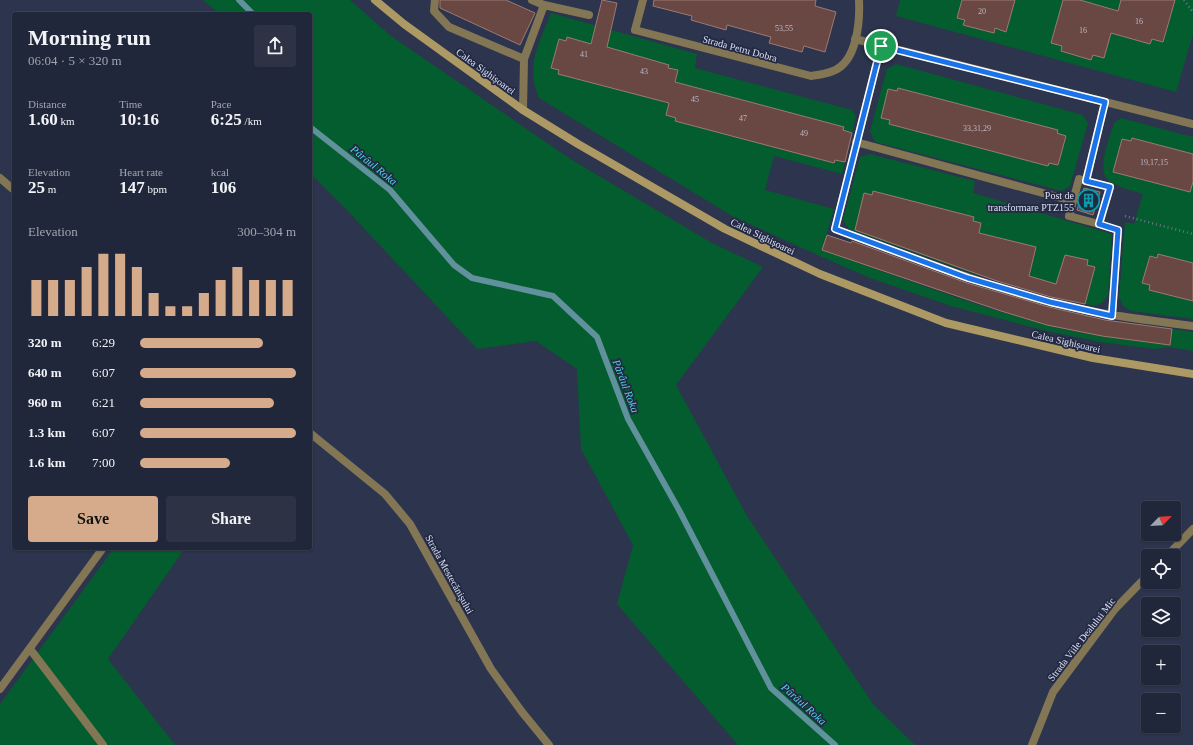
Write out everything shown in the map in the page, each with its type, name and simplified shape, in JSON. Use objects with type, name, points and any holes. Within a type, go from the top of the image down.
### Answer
[{"type":"main road","name":"Calea Sighișoarei","points":[[375,0],[404,24],[523,110],[578,144],[725,229],[820,274],[946,322],[1093,358],[1193,374]]},
{"type":"street","points":[[435,0],[434,11],[449,27],[524,60]]},
{"type":"street","points":[[532,0],[544,5],[589,15]]},
{"type":"street","name":"Strada Petru Dobra","points":[[643,0],[635,30],[811,76],[834,71],[849,58],[855,40],[859,18],[859,0]]},
{"type":"street","points":[[523,110],[524,60],[544,5]]},
{"type":"street","points":[[855,40],[1193,124]]},
{"type":"street","points":[[881,46],[835,229],[968,278],[1050,302],[1112,316],[1193,326]]},
{"type":"street","points":[[1086,181],[1105,102]]},
{"type":"street","points":[[856,142],[1072,201]]},
{"type":"street","points":[[0,178],[12,188]]},
{"type":"street","points":[[1099,224],[1110,187],[1079,179],[1069,216],[1118,230],[1112,316]]},
{"type":"street","name":"Strada Mestecănișului","points":[[312,435],[385,494],[410,524],[491,669],[522,712],[550,745]]},
{"type":"street","points":[[1174,549],[1193,529]]},
{"type":"street","points":[[0,689],[102,550]]},
{"type":"street","name":"Strada Viile Dealului Mic","points":[[1032,745],[1053,692],[1114,610],[1141,582]]},
{"type":"street","points":[[30,649],[103,745]]},
{"type":"path","points":[[1184,0],[1193,12]]},
{"type":"path","points":[[1103,210],[1193,234]]},
{"type":"green space","points":[[203,0],[350,0],[391,36],[572,160],[712,243],[763,267],[676,385],[747,516],[873,704],[915,745],[738,745],[617,604],[633,545],[581,449],[577,369],[536,341],[477,349],[344,207],[312,175],[312,12],[218,12]]},
{"type":"green space","points":[[900,0],[1193,0],[1193,34],[1176,92],[896,16]]},
{"type":"green space","points":[[551,13],[697,54],[695,68],[852,110],[856,116],[842,174],[774,156],[765,190],[834,209],[822,250],[962,299],[1062,329],[1170,345],[1172,329],[1193,332],[1193,351],[1170,347],[1154,349],[1100,342],[1047,331],[951,306],[870,278],[732,216],[539,98],[533,75],[533,65],[538,45]]},
{"type":"green space","points":[[896,64],[1083,115],[1088,123],[1070,186],[1062,191],[875,142],[870,131],[887,69]]},
{"type":"green space","points":[[1121,118],[1193,137],[1193,319],[1131,311],[1123,306],[1119,297],[1125,222],[1134,224],[1143,194],[1111,182],[1105,175],[1103,168],[1107,144],[1114,123]]},
{"type":"green space","points":[[870,154],[975,181],[973,193],[1112,234],[1108,295],[1103,302],[1095,306],[1051,296],[971,273],[849,229],[843,220],[860,157]]},
{"type":"green space","points":[[113,550],[184,550],[108,659],[175,745],[0,745],[0,704]]},
{"type":"building","points":[[440,0],[506,0],[535,13],[520,45],[440,8]]},
{"type":"building","points":[[602,0],[617,3],[607,47],[669,65],[668,68],[678,70],[675,82],[844,127],[843,130],[852,133],[845,162],[835,160],[834,163],[675,121],[676,118],[666,115],[669,103],[558,74],[559,70],[551,68],[559,39],[566,41],[567,37],[591,44]]},
{"type":"building","points":[[654,0],[816,0],[815,6],[836,12],[825,52],[804,46],[802,52],[769,43],[771,37],[727,25],[726,30],[691,20],[692,16],[653,6]]},
{"type":"building","points":[[962,0],[1015,0],[1006,32],[995,28],[994,33],[963,25],[965,20],[957,18]]},
{"type":"building","points":[[1063,0],[1080,0],[1118,11],[1121,0],[1175,0],[1163,42],[1152,39],[1150,44],[1111,33],[1104,58],[1093,55],[1091,60],[1061,51],[1062,46],[1051,43]]},
{"type":"building","points":[[898,88],[1058,130],[1057,133],[1066,136],[1058,165],[1049,163],[1048,166],[889,124],[890,120],[881,118],[888,89],[897,91]]},
{"type":"building","points":[[1132,138],[1193,154],[1193,182],[1190,192],[1113,172],[1122,139],[1131,141]]},
{"type":"building","name":"Post de transformare PTZ155","points":[[1084,188],[1100,192],[1093,215],[1077,210]]},
{"type":"building","points":[[873,191],[974,217],[973,221],[981,223],[979,233],[1036,247],[1029,276],[1056,284],[1065,255],[1088,260],[1087,265],[1095,267],[1085,304],[1051,297],[997,281],[855,230],[864,193],[872,195]]},
{"type":"building","points":[[827,235],[851,243],[852,241],[967,283],[1049,307],[1105,320],[1172,329],[1170,345],[1102,336],[1047,325],[1001,311],[822,250]]},
{"type":"building","points":[[1158,254],[1193,263],[1193,301],[1149,290],[1150,285],[1142,283],[1150,256],[1157,258]]},
{"type":"waterway","name":"Pârâul Roka","points":[[239,0],[251,12]]},
{"type":"waterway","name":"Pârâul Roka","points":[[312,129],[390,190],[454,265],[472,278],[553,296],[597,337],[628,419],[679,510],[771,688],[835,745]]},
{"type":"place","name":"Post de transformare PTZ155","points":[[1089,201]]},
{"type":"route","points":[[881,46],[1105,102],[1086,181],[1110,187],[1099,224],[1118,230],[1112,316],[1050,302],[968,278],[835,229],[881,46]]}]
